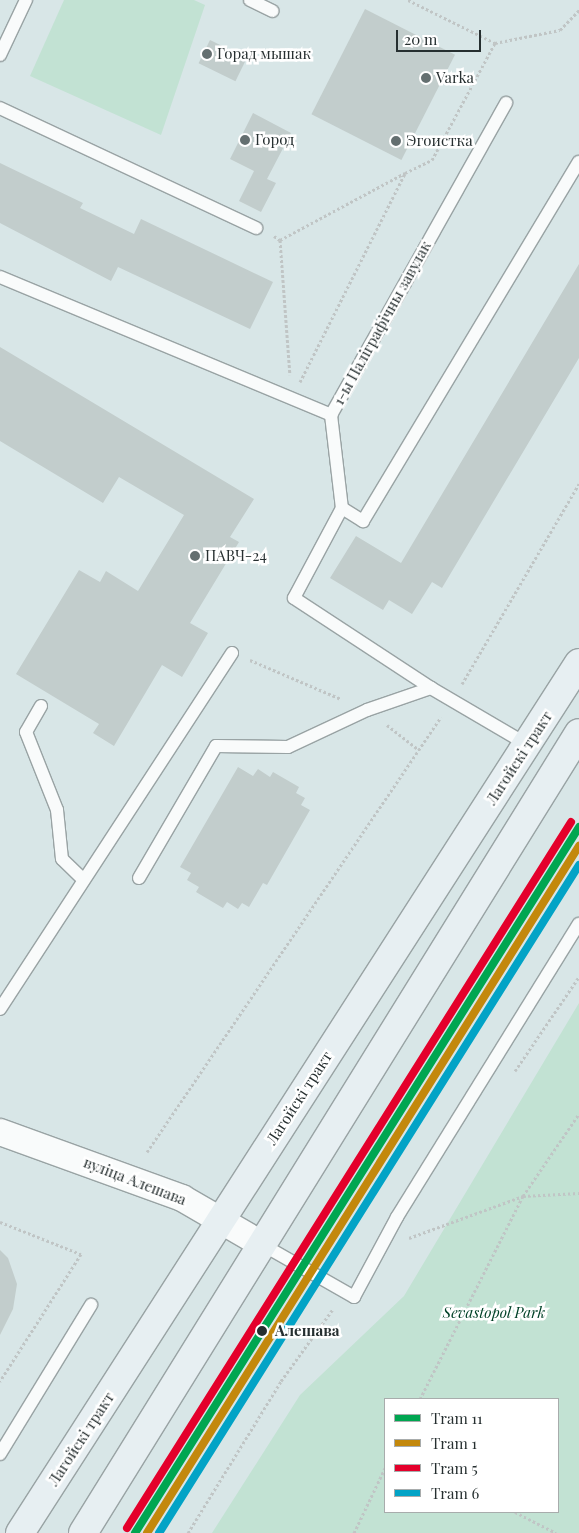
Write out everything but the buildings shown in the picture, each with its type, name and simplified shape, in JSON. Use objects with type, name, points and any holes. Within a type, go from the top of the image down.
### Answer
[{"type":"main road","name":"Лагойскі тракт","points":[[20,1533],[220,1219],[579,664]]},
{"type":"main road","points":[[83,1533],[579,733]]},
{"type":"street","name":"вуліца Алешава","points":[[0,1132],[174,1194],[262,1245]]},
{"type":"lane","points":[[0,55],[26,0]]},
{"type":"lane","points":[[250,0],[272,11]]},
{"type":"lane","name":"1-ы Паліграфічны завулак","points":[[0,277],[331,414],[506,103]]},
{"type":"lane","points":[[0,108],[256,228]]},
{"type":"lane","points":[[342,508],[363,521],[579,162]]},
{"type":"lane","points":[[331,414],[342,508],[294,598],[431,688],[528,745]]},
{"type":"lane","points":[[2,1002],[232,653]]},
{"type":"lane","points":[[139,878],[216,746],[288,747],[367,710],[431,688]]},
{"type":"lane","points":[[41,706],[26,732],[57,810],[62,859],[84,880]]},
{"type":"lane","points":[[262,1245],[354,1297],[397,1217],[579,924]]},
{"type":"lane","points":[[0,1454],[4,1441],[91,1305]]},
{"type":"path","points":[[408,0],[495,43],[560,30],[579,10]]},
{"type":"path","points":[[280,240],[432,160],[495,43]]},
{"type":"path","points":[[292,398],[405,173]]},
{"type":"path","points":[[256,228],[280,240]]},
{"type":"path","points":[[280,240],[292,398]]},
{"type":"path","points":[[147,1152],[452,700],[579,484]]},
{"type":"path","points":[[232,653],[367,710],[418,749]]},
{"type":"path","points":[[421,1398],[523,1196],[579,1114]]},
{"type":"path","points":[[378,1250],[523,1196],[579,1193]]},
{"type":"path","points":[[0,1222],[81,1254],[0,1381]]},
{"type":"path","points":[[354,1533],[384,1470]]},
{"type":"path","points":[[517,1513],[556,1533]]},
{"type":"green space","points":[[64,0],[194,0],[205,5],[161,135],[30,76]]},
{"type":"green space","name":"Sevastopol Park","points":[[579,1003],[579,1533],[212,1533],[300,1395],[404,1296]]},
{"type":"tram line","name":"5","points":[[127,1528],[571,822]]},
{"type":"tram line","name":"11","points":[[135,1533],[579,827]]},
{"type":"tram line","name":"1","points":[[147,1533],[579,846]]},
{"type":"tram line","name":"6","points":[[159,1533],[579,865]]},
{"type":"place","name":"Горад мышак","points":[[207,54]]},
{"type":"place","name":"Varka","points":[[426,78]]},
{"type":"place","name":"Город","points":[[245,140]]},
{"type":"place","name":"Эгоистка","points":[[396,141]]},
{"type":"place","name":"ПАВЧ-24","points":[[195,556]]},
{"type":"place","name":"Алешава","points":[[262,1331]]}]
